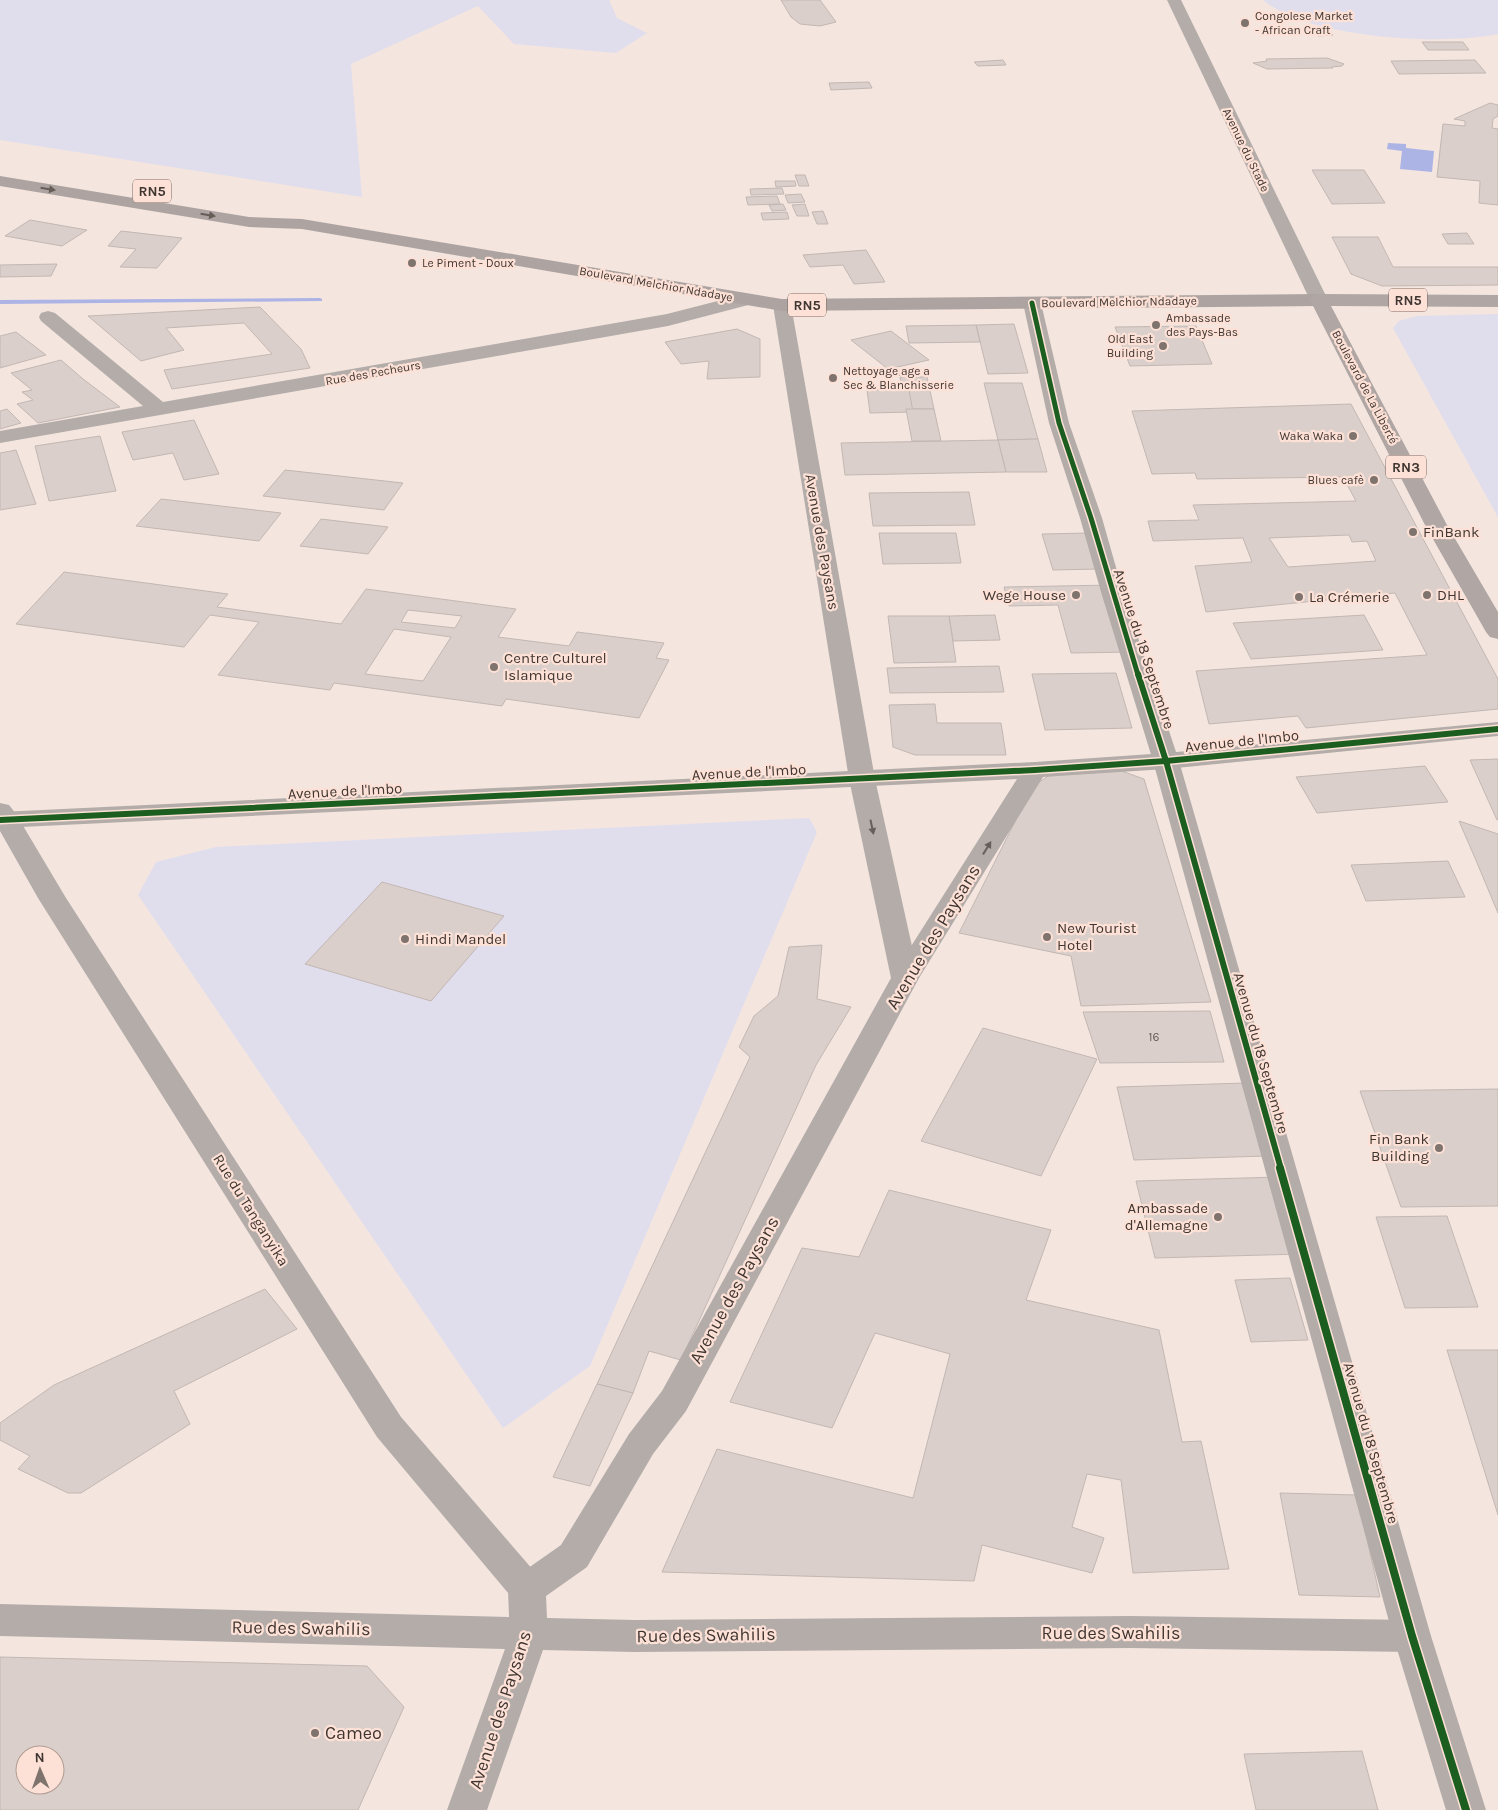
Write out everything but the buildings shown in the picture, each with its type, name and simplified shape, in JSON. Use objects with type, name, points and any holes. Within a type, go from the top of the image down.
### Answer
[{"type":"highway","name":"RN5","points":[[1319,300],[1498,301]]},
{"type":"highway","name":"Boulevard de La Liberté","points":[[1319,300],[1436,525],[1498,632]]},
{"type":"main road","name":"RN5","points":[[0,165],[270,210],[302,224]]},
{"type":"main road","name":"Boulevard Melchior Ndadaye","points":[[0,181],[249,222],[302,224],[782,306],[1319,300]]},
{"type":"street","name":"Avenue du Stade","points":[[1174,0],[1319,300]]},
{"type":"street","name":"Rue des Pecheurs","points":[[0,437],[614,330],[668,320],[745,300]]},
{"type":"street","name":"Avenue du 18 Septembre","points":[[1032,303],[1059,423],[1091,518],[1112,592],[1166,761],[1412,1636],[1466,1810]]},
{"type":"street","name":"Avenue des Paysans","points":[[782,306],[862,779],[906,978]]},
{"type":"street","points":[[48,317],[160,410]]},
{"type":"street","name":"Avenue de l'Imbo","points":[[2,817],[1035,770],[1166,761],[1498,729]]},
{"type":"street","name":"Avenue des Paysans","points":[[467,1810],[529,1634],[527,1589],[574,1556],[641,1444],[674,1401],[906,978],[1035,770]]},
{"type":"street","name":"Rue du Tanganyika","points":[[2,817],[389,1426],[527,1589]]},
{"type":"street","name":"Rue des Swahilis","points":[[0,1620],[635,1636],[1130,1632],[1412,1636]]},
{"type":"shaded area","points":[[0,0],[609,0],[617,18],[647,33],[616,53],[514,44],[478,6],[351,64],[362,197],[0,140]]},
{"type":"shaded area","points":[[1263,0],[1498,0],[1498,34],[1473,38],[1444,39],[1376,36],[1343,31],[1311,23],[1284,13]]},
{"type":"shaded area","points":[[1498,314],[1498,517],[1393,328],[1399,321],[1417,316]]},
{"type":"shaded area","points":[[809,818],[817,832],[590,1366],[503,1428],[138,895],[156,862],[216,847]]},
{"type":"water","points":[[1388,143],[1406,144],[1406,148],[1434,151],[1432,172],[1400,169],[1402,151],[1387,149]]},
{"type":"waterway","points":[[0,302],[320,300]]},
{"type":"cycle path","points":[[1032,303],[1059,423],[1091,518],[1112,592],[1166,761],[1412,1636],[1466,1810]]},
{"type":"cycle path","points":[[0,820],[1035,770],[1166,761],[1498,729]]},
{"type":"place","name":"Congolese Market - African Craft","points":[[1245,23]]},
{"type":"place","name":"Le Piment - Doux","points":[[412,263]]},
{"type":"place","name":"Ambassade des Pays-Bas","points":[[1156,325]]},
{"type":"place","name":"Old East Building","points":[[1163,346]]},
{"type":"place","name":"Nettoyage age a Sec & Blanchisserie","points":[[833,378]]},
{"type":"place","name":"Waka Waka","points":[[1353,436]]},
{"type":"place","name":"Blues cafè","points":[[1374,480]]},
{"type":"place","name":"FinBank","points":[[1413,532]]},
{"type":"place","name":"Wege House","points":[[1076,595]]},
{"type":"place","name":"DHL","points":[[1427,595]]},
{"type":"place","name":"La Crémerie","points":[[1299,597]]},
{"type":"place","name":"Centre Culturel Islamique","points":[[494,667]]},
{"type":"place","name":"New Tourist Hotel","points":[[1047,937]]},
{"type":"place","name":"Hindi Mandel","points":[[405,939]]},
{"type":"place","name":"Fin Bank Building","points":[[1439,1148]]},
{"type":"place","name":"Ambassade d'Allemagne","points":[[1218,1217]]},
{"type":"place","name":"Cameo","points":[[315,1733]]}]
